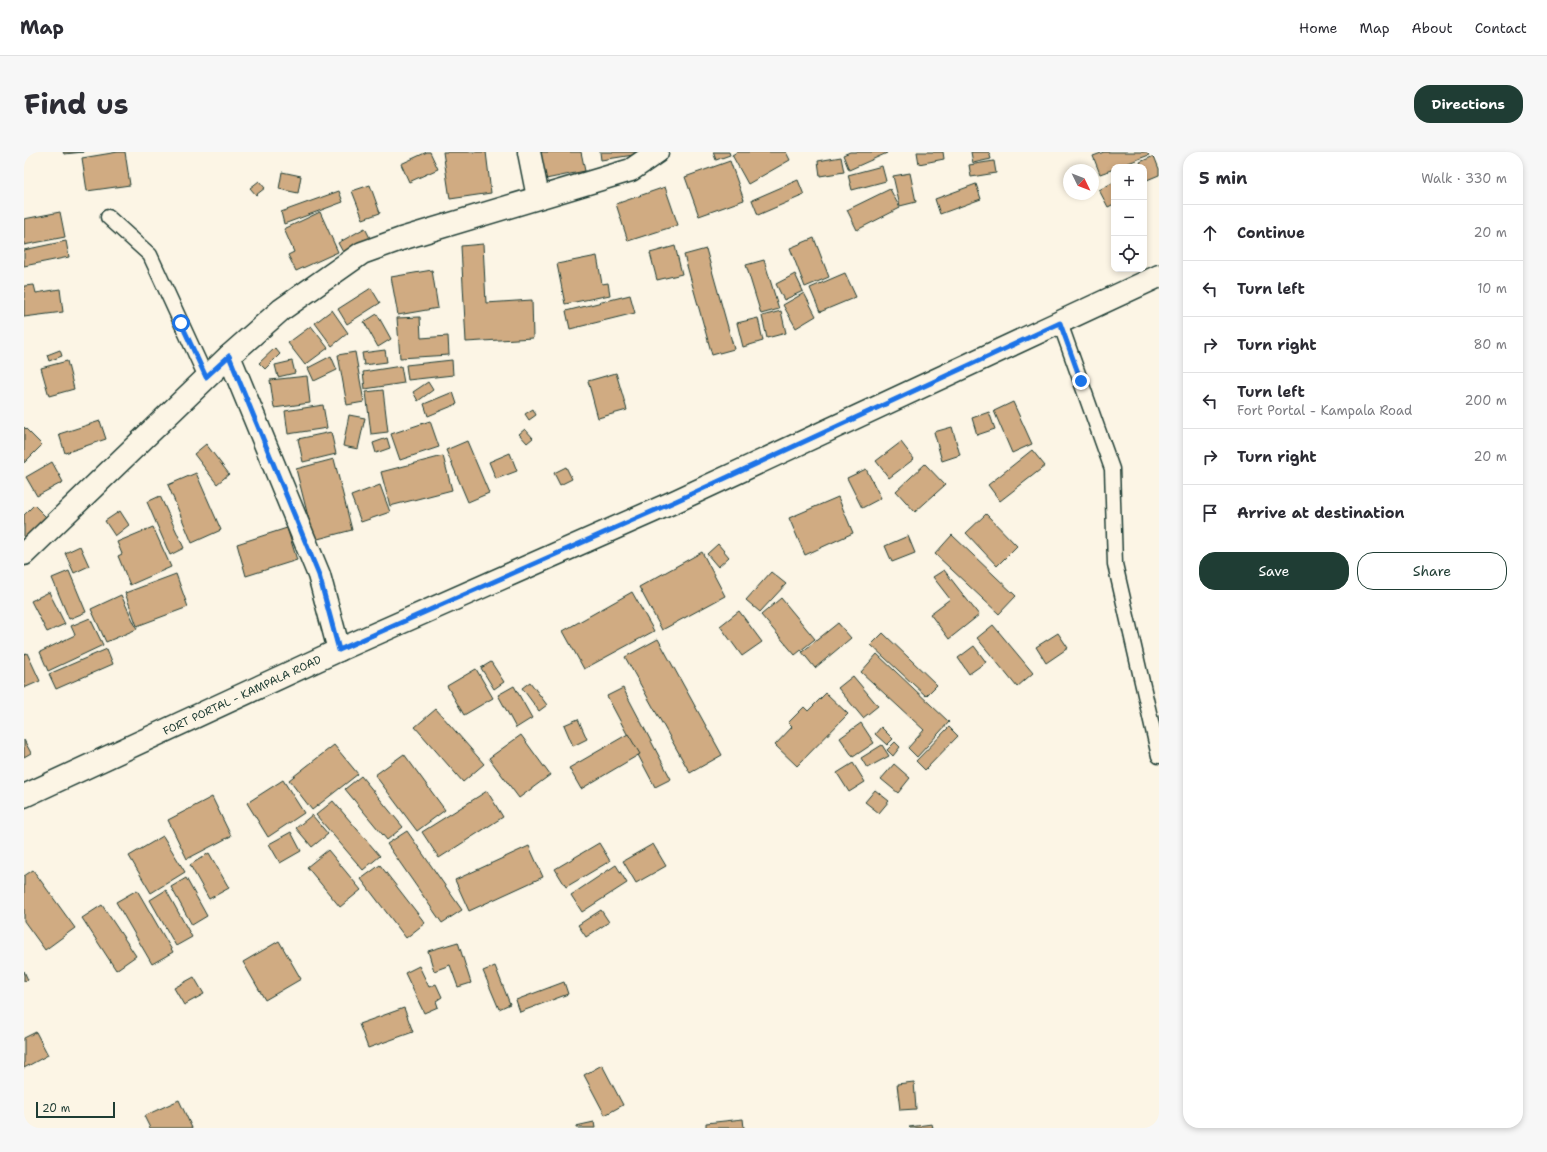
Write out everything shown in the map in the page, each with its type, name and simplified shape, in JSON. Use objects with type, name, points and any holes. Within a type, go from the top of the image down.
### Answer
[{"type":"main road","points":[[529,152],[538,198]]},
{"type":"main road","points":[[24,554],[229,356],[281,310],[362,254],[400,239],[631,170],[657,152]]},
{"type":"main road","name":"FORT PORTAL - KAMPALA ROAD","points":[[24,796],[339,650],[676,501],[1159,276]]},
{"type":"main road","points":[[229,356],[319,575],[339,650]]},
{"type":"lane","points":[[108,217],[150,255],[206,377]]},
{"type":"lane","points":[[1060,323],[1112,469],[1115,564],[1159,756]]},
{"type":"building","points":[[63,152],[84,152],[64,154]]},
{"type":"building","points":[[125,152],[130,185],[87,191],[82,158]]},
{"type":"building","points":[[430,152],[438,169],[409,182],[401,164]]},
{"type":"building","points":[[443,152],[486,152],[491,193],[450,199]]},
{"type":"building","points":[[535,152],[581,152],[585,171],[541,180]]},
{"type":"building","points":[[600,152],[639,152],[640,154],[601,160]]},
{"type":"building","points":[[713,152],[729,152],[730,155],[716,160]]},
{"type":"building","points":[[737,152],[786,152],[790,160],[748,184],[732,155]]},
{"type":"building","points":[[850,152],[887,153],[849,170],[843,155]]},
{"type":"building","points":[[917,152],[943,152],[944,159],[919,164]]},
{"type":"building","points":[[971,152],[989,152],[991,159],[973,163]]},
{"type":"building","points":[[1104,152],[1147,152],[1149,155],[1126,164],[1111,164],[1111,170],[1100,174],[1099,164],[1096,164],[1093,156]]},
{"type":"building","points":[[1154,156],[1159,169],[1159,175],[1147,180],[1147,164],[1141,164],[1140,162]]},
{"type":"building","points":[[841,157],[844,172],[820,176],[818,161]]},
{"type":"building","points":[[730,161],[744,200],[699,216],[685,177]]},
{"type":"building","points":[[994,161],[996,173],[971,177],[969,165]]},
{"type":"building","points":[[882,166],[886,181],[852,190],[848,175]]},
{"type":"building","points":[[282,172],[301,176],[298,193],[279,189]]},
{"type":"building","points":[[910,173],[916,202],[900,206],[893,176]]},
{"type":"building","points":[[798,180],[804,195],[758,215],[752,200]]},
{"type":"building","points":[[259,181],[265,188],[256,195],[250,188]]},
{"type":"building","points":[[976,184],[981,199],[940,214],[935,199]]},
{"type":"building","points":[[1111,184],[1111,206],[1108,207],[1099,190]]},
{"type":"building","points":[[370,185],[380,213],[363,219],[352,191]]},
{"type":"building","points":[[665,187],[678,225],[628,241],[616,204]]},
{"type":"building","points":[[890,189],[900,208],[857,230],[847,210]]},
{"type":"building","points":[[339,191],[343,202],[284,224],[281,212]]},
{"type":"building","points":[[60,212],[65,237],[24,245],[24,219]]},
{"type":"building","points":[[320,212],[338,252],[296,271],[288,255],[294,252],[284,229]]},
{"type":"building","points":[[365,228],[371,240],[344,254],[338,243]]},
{"type":"building","points":[[814,238],[829,277],[805,287],[790,248]]},
{"type":"building","points":[[66,241],[69,257],[24,266],[24,250]]},
{"type":"building","points":[[483,244],[486,303],[532,300],[533,338],[466,342],[461,246]]},
{"type":"building","points":[[675,246],[682,274],[657,280],[650,253]]},
{"type":"building","points":[[706,249],[734,349],[712,355],[684,255]]},
{"type":"building","points":[[597,256],[602,284],[608,283],[610,295],[565,304],[557,264]]},
{"type":"building","points":[[764,260],[779,309],[761,314],[746,265]]},
{"type":"building","points":[[432,270],[438,308],[398,315],[391,277]]},
{"type":"building","points":[[845,273],[856,297],[820,312],[810,288]]},
{"type":"building","points":[[795,274],[803,291],[784,300],[776,284]]},
{"type":"building","points":[[34,285],[36,293],[60,289],[63,312],[24,317],[24,286]]},
{"type":"building","points":[[371,288],[380,303],[347,324],[338,309]]},
{"type":"building","points":[[804,293],[816,316],[796,328],[783,305]]},
{"type":"building","points":[[630,295],[635,313],[570,329],[566,311]]},
{"type":"building","points":[[332,310],[348,333],[332,346],[315,323]]},
{"type":"building","points":[[781,311],[786,333],[767,338],[762,316]]},
{"type":"building","points":[[377,314],[391,339],[378,347],[364,322]]},
{"type":"building","points":[[420,317],[421,338],[448,336],[449,355],[400,358],[397,318]]},
{"type":"building","points":[[758,318],[763,341],[743,347],[737,323]]},
{"type":"building","points":[[311,326],[328,348],[305,365],[288,343]]},
{"type":"building","points":[[275,348],[280,354],[265,369],[259,363]]},
{"type":"building","points":[[60,350],[62,356],[49,361],[47,355]]},
{"type":"building","points":[[385,350],[387,362],[364,365],[362,353]]},
{"type":"building","points":[[355,352],[364,402],[347,405],[338,355]]},
{"type":"building","points":[[331,356],[337,370],[314,381],[308,368]]},
{"type":"building","points":[[452,360],[453,375],[408,380],[406,365]]},
{"type":"building","points":[[67,361],[74,389],[49,396],[41,368]]},
{"type":"building","points":[[292,361],[295,373],[278,377],[275,365]]},
{"type":"building","points":[[401,366],[404,383],[365,389],[363,372]]},
{"type":"building","points":[[616,373],[627,410],[598,418],[588,381]]},
{"type":"building","points":[[307,376],[310,403],[274,408],[270,380]]},
{"type":"building","points":[[428,382],[433,390],[418,401],[413,392]]},
{"type":"building","points":[[383,390],[388,432],[371,434],[366,392]]},
{"type":"building","points":[[453,392],[457,404],[428,416],[424,404]]},
{"type":"building","points":[[1013,402],[1032,444],[1012,453],[994,411]]},
{"type":"building","points":[[323,405],[327,428],[288,434],[285,411]]},
{"type":"building","points":[[533,409],[536,415],[529,420],[525,414]]},
{"type":"building","points":[[989,412],[995,429],[977,435],[972,418]]},
{"type":"building","points":[[349,415],[365,418],[358,449],[343,446]]},
{"type":"building","points":[[100,421],[106,439],[65,453],[59,434]]},
{"type":"building","points":[[430,421],[439,447],[400,460],[391,434]]},
{"type":"building","points":[[24,427],[42,445],[24,463]]},
{"type":"building","points":[[952,427],[960,455],[942,461],[934,432]]},
{"type":"building","points":[[525,429],[533,438],[527,443],[519,434]]},
{"type":"building","points":[[331,432],[336,454],[303,462],[298,439]]},
{"type":"building","points":[[387,438],[390,448],[376,453],[373,443]]},
{"type":"building","points":[[467,441],[489,493],[468,502],[446,450]]},
{"type":"building","points":[[901,442],[914,459],[889,478],[876,461]]},
{"type":"building","points":[[206,444],[229,474],[217,484],[194,454]]},
{"type":"building","points":[[1032,450],[1045,466],[1000,501],[988,485]]},
{"type":"building","points":[[510,453],[517,471],[496,479],[489,462]]},
{"type":"building","points":[[443,456],[452,490],[390,506],[381,472]]},
{"type":"building","points":[[334,459],[352,530],[314,540],[296,469]]},
{"type":"building","points":[[52,462],[63,482],[37,496],[26,477]]},
{"type":"building","points":[[925,464],[945,485],[915,512],[896,491]]},
{"type":"building","points":[[566,467],[572,479],[560,485],[554,473]]},
{"type":"building","points":[[866,469],[881,498],[862,508],[847,478]]},
{"type":"building","points":[[196,473],[221,530],[192,543],[168,485]]},
{"type":"building","points":[[380,485],[390,512],[361,522],[351,496]]},
{"type":"building","points":[[160,496],[184,548],[170,555],[147,502]]},
{"type":"building","points":[[838,497],[853,533],[805,555],[789,518]]},
{"type":"building","points":[[34,505],[46,517],[24,540],[24,515]]},
{"type":"building","points":[[120,511],[129,525],[115,536],[105,521]]},
{"type":"building","points":[[986,514],[1017,546],[997,566],[966,533]]},
{"type":"building","points":[[153,527],[171,567],[130,585],[118,556],[122,554],[117,542]]},
{"type":"building","points":[[287,528],[297,560],[246,576],[237,544]]},
{"type":"building","points":[[952,535],[1016,596],[999,614],[935,554]]},
{"type":"building","points":[[908,536],[915,553],[892,562],[885,546]]},
{"type":"building","points":[[718,544],[729,557],[718,567],[707,554]]},
{"type":"building","points":[[80,546],[89,566],[74,573],[65,553]]},
{"type":"building","points":[[702,552],[725,596],[662,630],[639,587]]},
{"type":"building","points":[[944,570],[979,615],[949,639],[930,614],[950,599],[933,577]]},
{"type":"building","points":[[69,571],[86,612],[69,619],[52,578]]},
{"type":"building","points":[[771,572],[786,584],[760,612],[746,600]]},
{"type":"building","points":[[176,574],[188,607],[137,626],[125,593]]},
{"type":"building","points":[[49,592],[65,624],[47,632],[31,601]]},
{"type":"building","points":[[632,592],[654,631],[584,669],[563,631]]},
{"type":"building","points":[[121,595],[137,629],[106,642],[91,609]]},
{"type":"building","points":[[781,598],[815,639],[795,655],[761,615]]},
{"type":"building","points":[[739,611],[762,642],[742,656],[720,626]]},
{"type":"building","points":[[90,618],[103,645],[48,671],[40,652],[75,635],[71,626]]},
{"type":"building","points":[[838,623],[851,638],[815,668],[802,652]]},
{"type":"building","points":[[993,625],[1033,673],[1017,687],[977,638]]},
{"type":"building","points":[[883,633],[937,685],[926,696],[871,645]]},
{"type":"building","points":[[1058,633],[1068,648],[1046,663],[1036,647]]},
{"type":"building","points":[[658,639],[722,755],[690,773],[625,657]]},
{"type":"building","points":[[974,646],[986,662],[969,674],[958,658]]},
{"type":"building","points":[[107,649],[113,664],[56,689],[49,674]]},
{"type":"building","points":[[27,653],[40,681],[24,688],[24,654]]},
{"type":"building","points":[[877,654],[949,722],[917,757],[908,748],[924,730],[861,672]]},
{"type":"building","points":[[491,662],[504,682],[494,689],[481,668]]},
{"type":"building","points":[[476,669],[493,698],[464,715],[447,686]]},
{"type":"building","points":[[853,676],[878,706],[863,718],[838,688]]},
{"type":"building","points":[[530,682],[547,705],[539,711],[522,688]]},
{"type":"building","points":[[514,686],[532,718],[516,728],[498,695]]},
{"type":"building","points":[[623,688],[671,779],[655,787],[607,696]]},
{"type":"building","points":[[826,693],[848,714],[797,766],[775,745],[792,727],[788,723],[804,707],[808,711]]},
{"type":"building","points":[[436,709],[484,764],[463,782],[415,727]]},
{"type":"building","points":[[578,719],[587,739],[573,746],[564,725]]},
{"type":"building","points":[[861,723],[874,743],[853,757],[840,738]]},
{"type":"building","points":[[881,727],[893,739],[887,745],[875,734]]},
{"type":"building","points":[[949,727],[958,736],[925,770],[916,761]]},
{"type":"building","points":[[628,734],[640,754],[581,789],[569,768]]},
{"type":"building","points":[[521,735],[550,775],[519,798],[489,758]]},
{"type":"building","points":[[24,740],[31,753],[24,757]]},
{"type":"building","points":[[895,742],[900,747],[893,756],[887,750]]},
{"type":"building","points":[[334,745],[358,774],[312,810],[289,780]]},
{"type":"building","points":[[882,745],[889,756],[867,768],[861,758]]},
{"type":"building","points":[[404,754],[445,810],[417,831],[375,775]]},
{"type":"building","points":[[853,763],[865,782],[849,792],[837,773]]},
{"type":"building","points":[[894,764],[910,778],[898,793],[881,779]]},
{"type":"building","points":[[361,776],[403,827],[387,840],[345,789]]},
{"type":"building","points":[[283,780],[304,813],[268,837],[247,803]]},
{"type":"building","points":[[875,790],[889,801],[879,813],[865,802]]},
{"type":"building","points":[[487,791],[503,817],[439,858],[422,832]]},
{"type":"building","points":[[212,797],[231,836],[187,859],[168,820]]},
{"type":"building","points":[[333,801],[380,856],[363,870],[316,815]]},
{"type":"building","points":[[312,815],[328,834],[312,847],[296,828]]},
{"type":"building","points":[[407,831],[462,910],[442,923],[387,844]]},
{"type":"building","points":[[291,832],[301,851],[280,863],[269,844]]},
{"type":"building","points":[[163,836],[185,872],[151,893],[129,856]]},
{"type":"building","points":[[599,843],[610,861],[566,887],[555,869]]},
{"type":"building","points":[[653,844],[666,866],[636,883],[623,861]]},
{"type":"building","points":[[529,846],[543,877],[469,911],[455,880]]},
{"type":"building","points":[[328,850],[361,890],[340,907],[307,867]]},
{"type":"building","points":[[209,853],[229,888],[209,899],[190,865]]},
{"type":"building","points":[[380,865],[425,923],[406,938],[361,879]]},
{"type":"building","points":[[616,865],[627,883],[582,912],[571,895]]},
{"type":"building","points":[[33,870],[75,928],[45,950],[24,921],[24,876]]},
{"type":"building","points":[[186,878],[207,916],[192,925],[171,887]]},
{"type":"building","points":[[137,890],[173,952],[152,964],[116,902]]},
{"type":"building","points":[[166,890],[192,937],[176,946],[150,900]]},
{"type":"building","points":[[102,905],[136,956],[116,970],[82,918]]},
{"type":"building","points":[[601,910],[609,922],[586,937],[578,925]]},
{"type":"building","points":[[279,941],[301,979],[265,1000],[243,962]]},
{"type":"building","points":[[458,942],[471,983],[458,987],[450,965],[434,971],[428,951]]},
{"type":"building","points":[[419,966],[429,987],[436,984],[442,997],[436,1001],[438,1007],[424,1013],[405,973]]},
{"type":"building","points":[[495,966],[510,1004],[499,1009],[483,971]]},
{"type":"building","points":[[24,971],[28,980],[24,981]]},
{"type":"building","points":[[194,977],[204,994],[184,1005],[174,988]]},
{"type":"building","points":[[564,982],[568,994],[520,1012],[516,1000]]},
{"type":"building","points":[[404,1008],[413,1032],[368,1048],[359,1024]]},
{"type":"building","points":[[36,1032],[48,1055],[24,1068],[24,1038]]},
{"type":"building","points":[[602,1065],[623,1105],[605,1115],[584,1075]]},
{"type":"building","points":[[914,1082],[916,1109],[900,1110],[897,1084]]},
{"type":"building","points":[[179,1100],[192,1128],[150,1128],[144,1116]]},
{"type":"building","points":[[743,1119],[744,1128],[706,1128],[706,1123]]},
{"type":"building","points":[[24,1122],[29,1128],[24,1128]]},
{"type":"building","points":[[594,1122],[595,1128],[576,1128],[576,1126]]},
{"type":"building","points":[[932,1124],[933,1128],[909,1127]]},
{"type":"route","points":[[181,323],[206,377],[229,356],[319,575],[339,650],[676,501],[1060,323],[1081,381]]}]
